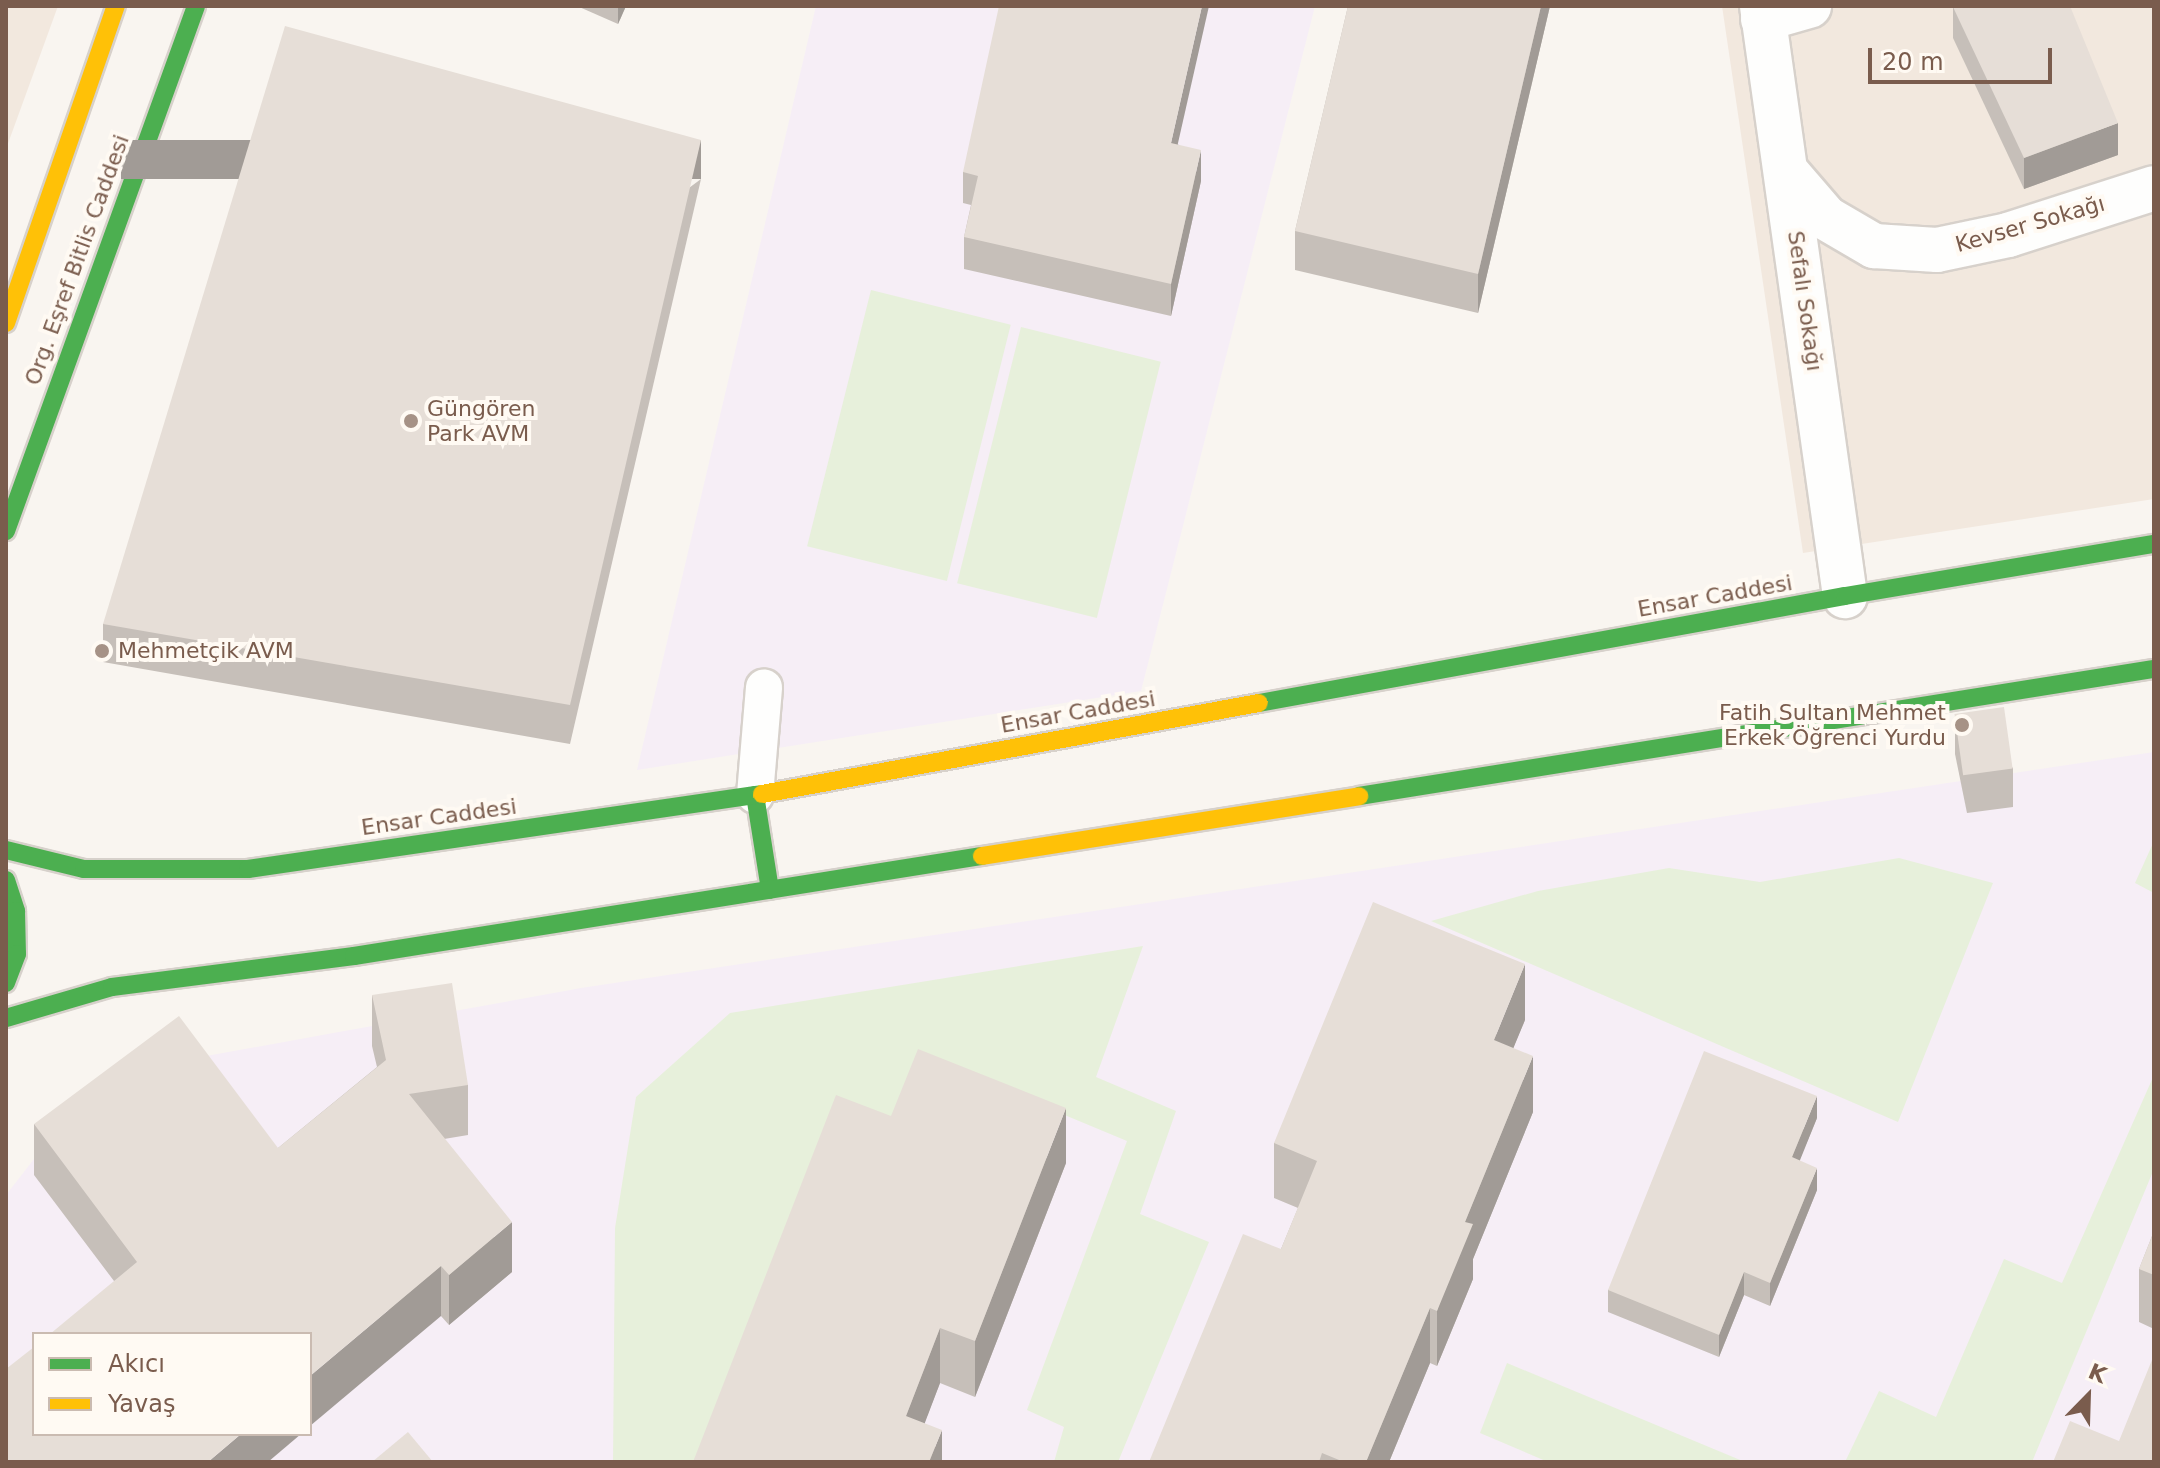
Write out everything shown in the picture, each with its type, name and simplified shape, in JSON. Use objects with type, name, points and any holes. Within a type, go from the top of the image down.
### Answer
[{"type":"street","name":"Org. Eşref Bitlis Caddesi","points":[[6,323],[116,6]]},
{"type":"street","name":"Org. Eşref Bitlis Caddesi","points":[[6,531],[196,6]]},
{"type":"street","points":[[1763,12],[1809,6]]},
{"type":"street","name":"Sefalı Sokağı","points":[[1763,12],[1845,596]]},
{"type":"street","name":"Kevser Sokağı","points":[[1788,174],[1826,218],[1874,246],[1937,250],[2008,235],[2154,188]]},
{"type":"street","name":"Ensar Caddesi","points":[[6,850],[84,869],[248,869],[755,795],[1845,596],[2154,544]]},
{"type":"street","points":[[6,1018],[112,987],[354,956],[2154,669]]},
{"type":"street","points":[[755,795],[770,890]]},
{"type":"street","points":[[6,880],[16,911],[17,954],[6,983]]},
{"type":"lane","points":[[755,795],[764,687]]},
{"type":"shaded area","points":[[6,6],[58,6],[6,149]]},
{"type":"shaded area","points":[[816,6],[1315,6],[1141,691],[637,770]]},
{"type":"shaded area","points":[[1722,6],[2154,6],[2154,499],[1803,553]]},
{"type":"shaded area","points":[[2154,752],[2154,1462],[6,1462],[6,1195],[69,1114],[179,1061],[581,988]]},
{"type":"green space","points":[[871,290],[1011,325],[947,581],[807,546]]},
{"type":"green space","points":[[1021,327],[1161,362],[1097,618],[957,583]]},
{"type":"green space","points":[[2154,841],[2154,893],[2135,883]]},
{"type":"green space","points":[[1899,858],[1993,883],[1898,1122],[1431,921],[1538,891],[1669,868],[1760,882]]},
{"type":"green space","points":[[1143,946],[1096,1077],[1176,1111],[1140,1214],[1209,1242],[1118,1462],[1054,1462],[1064,1427],[1027,1410],[1127,1141],[930,1059],[703,1462],[613,1462],[615,1228],[636,1097],[730,1013]]},
{"type":"green space","points":[[2154,1075],[2154,1169],[2032,1462],[1845,1462],[1879,1391],[1936,1417],[2004,1259],[2062,1283]]},
{"type":"green space","points":[[1507,1363],[1745,1462],[1548,1462],[1480,1433]]},
{"type":"building","points":[[999,6],[1202,6],[1171,143],[1201,150],[1171,284],[964,237],[978,176],[963,172]]},
{"type":"building","points":[[1348,6],[1541,6],[1478,274],[1295,231]]},
{"type":"building","points":[[2070,6],[2118,123],[2024,158],[1953,7]]},
{"type":"building","name":"Güngören Park AVM","points":[[285,26],[701,140],[570,705],[103,624]]},
{"type":"building","points":[[2004,707],[2013,768],[1963,775],[1954,714]]},
{"type":"building","points":[[1373,902],[1525,964],[1494,1040],[1533,1056],[1465,1222],[1473,1224],[1437,1311],[1430,1308],[1366,1462],[1344,1462],[1322,1453],[1319,1462],[1149,1462],[1243,1234],[1281,1249],[1317,1161],[1274,1143]]},
{"type":"building","points":[[452,983],[468,1085],[409,1094],[512,1222],[449,1275],[441,1266],[312,1374],[312,1332],[52,1332],[137,1262],[34,1124],[179,1016],[278,1148],[386,1060],[372,995]]},
{"type":"building","points":[[918,1049],[1066,1108],[975,1341],[940,1328],[906,1416],[942,1430],[929,1462],[693,1462],[836,1095],[891,1116]]},
{"type":"building","points":[[1704,1051],[1817,1096],[1792,1157],[1817,1168],[1770,1283],[1744,1272],[1719,1335],[1608,1290]]},
{"type":"building","points":[[2154,1231],[2154,1275],[2139,1269]]},
{"type":"building","points":[[32,1349],[32,1436],[239,1436],[208,1462],[6,1462],[6,1369]]},
{"type":"building","points":[[2154,1355],[2154,1462],[2053,1462],[2070,1421],[2119,1441]]},
{"type":"building","points":[[408,1432],[433,1462],[372,1462]]},
{"type":"traffic: fast","points":[[6,531],[196,6]]},
{"type":"traffic: fast","points":[[1259,703],[1845,596],[2154,544]]},
{"type":"traffic: fast","points":[[1359,796],[2154,669]]},
{"type":"traffic: fast","points":[[6,850],[84,869],[248,869],[762,794]]},
{"type":"traffic: fast","points":[[755,795],[770,890]]},
{"type":"traffic: fast","points":[[6,1018],[112,987],[354,956],[982,856]]},
{"type":"traffic: fast","points":[[6,880],[16,911],[17,954],[6,983]]},
{"type":"traffic: slow","points":[[6,323],[116,6]]},
{"type":"traffic: slow","points":[[762,794],[1259,703]]},
{"type":"traffic: slow","points":[[982,856],[1359,796]]},
{"type":"place","name":"Güngören Park AVM","points":[[411,421]]},
{"type":"place","name":"Mehmetçik AVM","points":[[102,651]]},
{"type":"place","name":"Fatih Sultan Mehmet Erkek Öğrenci Yurdu","points":[[1962,725]]}]
